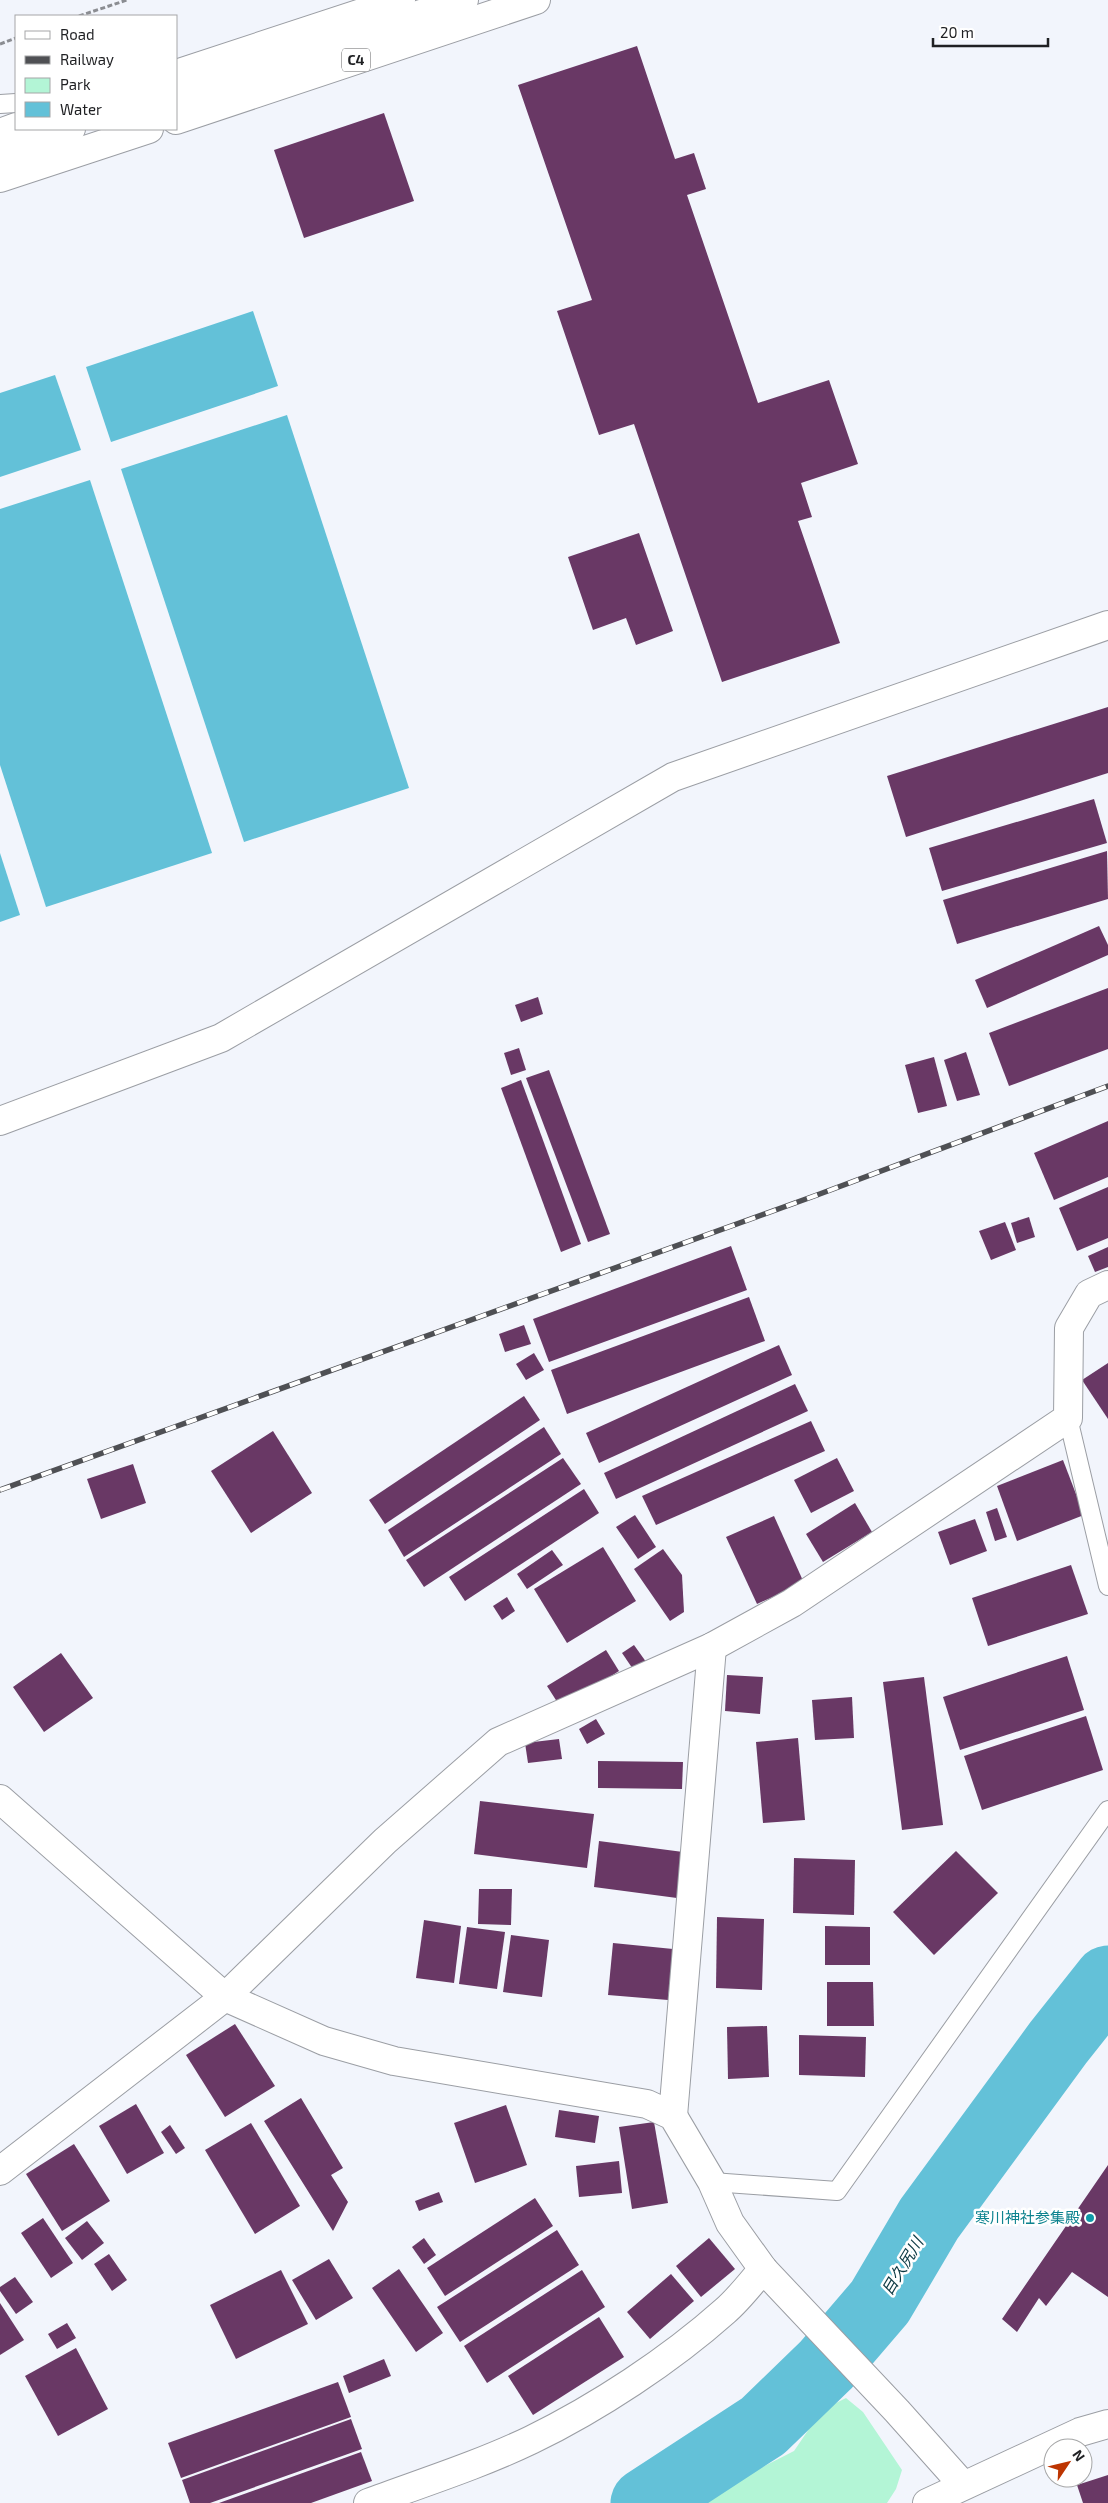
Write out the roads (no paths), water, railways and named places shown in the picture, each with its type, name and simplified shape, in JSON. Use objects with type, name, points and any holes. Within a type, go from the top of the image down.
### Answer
[{"type":"main road","points":[[178,73],[402,0]]},
{"type":"main road","points":[[178,93],[464,0]]},
{"type":"main road","name":"C4","points":[[178,119],[536,0]]},
{"type":"main road","points":[[0,133],[15,127]]},
{"type":"main road","points":[[0,152],[68,130]]},
{"type":"main road","points":[[0,178],[146,130]]},
{"type":"main road","points":[[0,1120],[221,1038],[673,777],[1108,625]]},
{"type":"main road","points":[[0,2171],[225,1997],[386,1842],[498,1742],[712,1647],[792,1603],[1068,1418],[1069,1328],[1089,1294],[1108,1284]]},
{"type":"main road","points":[[673,2116],[712,1647]]},
{"type":"main road","points":[[0,1799],[225,1997],[324,2041],[394,2061],[647,2104],[673,2116],[712,2182],[730,2223],[763,2269],[897,2411],[962,2484]]},
{"type":"main road","points":[[368,2503],[531,2440],[575,2415],[638,2377],[688,2341],[726,2310],[763,2269]]},
{"type":"main road","points":[[927,2503],[962,2484],[1080,2432],[1108,2424]]},
{"type":"lane","points":[[0,104],[15,103]]},
{"type":"lane","points":[[1068,1418],[1108,1586]]},
{"type":"lane","points":[[712,2182],[838,2191],[1108,1810]]},
{"type":"water","points":[[253,311],[278,386],[111,442],[86,367]]},
{"type":"water","points":[[55,375],[81,450],[0,477],[0,393]]},
{"type":"water","points":[[287,415],[409,788],[244,842],[121,469]]},
{"type":"water","points":[[90,480],[212,853],[46,907],[0,765],[0,509]]},
{"type":"water","points":[[0,853],[20,915],[0,922]]},
{"type":"waterway","name":"目久尻川","points":[[645,2503],[763,2426],[826,2365],[880,2302],[929,2219],[1058,2043],[1108,1980]]},
{"type":"railway","points":[[0,1490],[817,1195],[1108,1086]]},
{"type":"place","name":"寒川神社参集殿","points":[[1090,2218]]}]
